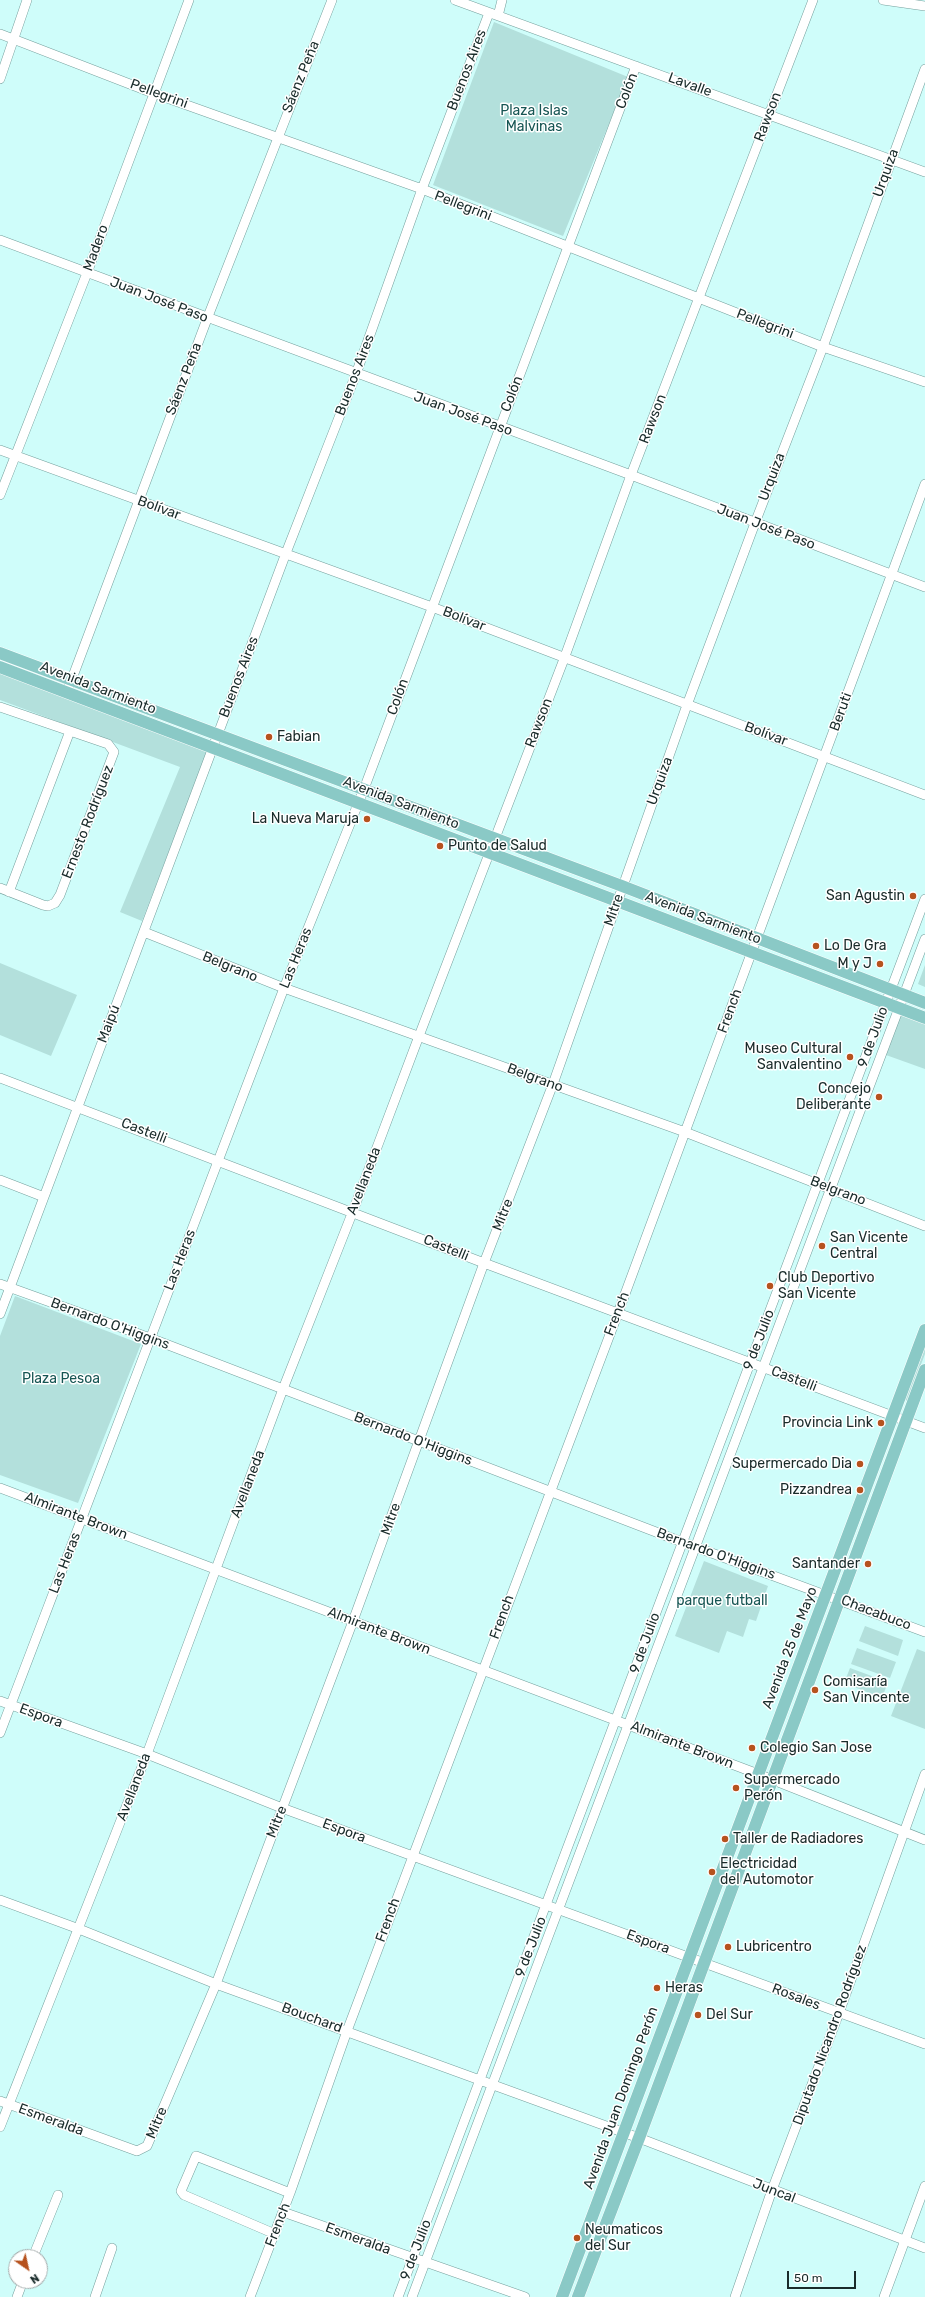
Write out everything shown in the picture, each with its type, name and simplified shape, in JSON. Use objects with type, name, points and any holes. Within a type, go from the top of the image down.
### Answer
[{"type":"main road","name":"Avenida Sarmiento","points":[[0,653],[364,789],[494,840],[622,886],[925,1002]]},
{"type":"main road","name":"Avenida Sarmiento","points":[[0,667],[925,1018]]},
{"type":"main road","name":"Avenida 25 de Mayo","points":[[758,1774],[925,1330]]},
{"type":"main road","name":"Avenida 25 de Mayo","points":[[772,1780],[925,1370]]},
{"type":"main road","name":"Avenida Juan Domingo Perón","points":[[562,2297],[758,1774]]},
{"type":"main road","points":[[578,2297],[639,2138],[772,1780]]},
{"type":"street","points":[[0,79],[27,0]]},
{"type":"street","name":"Madero","points":[[0,495],[87,273],[153,92],[189,0]]},
{"type":"street","name":"Sáenz Peña","points":[[67,692],[207,318],[332,0]]},
{"type":"street","name":"Lavalle","points":[[454,0],[770,114],[925,172]]},
{"type":"street","points":[[498,16],[502,0]]},
{"type":"street","name":"Rawson","points":[[494,840],[564,659],[631,475],[698,298],[813,0]]},
{"type":"street","points":[[883,0],[925,6]]},
{"type":"street","name":"Buenos Aires","points":[[217,735],[356,374],[422,189],[489,13]]},
{"type":"street","name":"Pellegrini","points":[[0,34],[153,92],[422,189],[823,347],[925,382]]},
{"type":"street","name":"Colón","points":[[364,789],[567,246],[636,66]]},
{"type":"street","name":"Urquiza","points":[[622,886],[687,705],[755,522],[823,347],[925,69]]},
{"type":"street","name":"Juan José Paso","points":[[0,240],[356,374],[631,475],[925,588]]},
{"type":"street","name":"Bolívar","points":[[0,450],[432,607],[564,659],[825,756],[925,795]]},
{"type":"street","name":"Beruti","points":[[757,938],[925,484]]},
{"type":"street","points":[[0,707],[70,731],[9,892],[0,888]]},
{"type":"street","name":"Ernesto Rodríguez","points":[[9,892],[48,906],[54,903],[60,895],[114,752],[114,749],[108,744],[70,731]]},
{"type":"street","name":"Maipú","points":[[0,1314],[217,735]]},
{"type":"street","name":"Las Heras","points":[[0,1733],[284,988],[364,789]]},
{"type":"street","name":"Avellaneda","points":[[0,2127],[4,2103],[79,1929],[147,1754],[283,1389],[353,1212],[418,1036],[494,840]]},
{"type":"street","name":"Mitre","points":[[147,2146],[216,1984],[353,1621],[484,1263],[553,1084],[622,886]]},
{"type":"street","name":"9 de Julio","points":[[398,2297],[547,1905],[682,1542],[819,1184],[925,899]]},
{"type":"street","name":"Belgrano","points":[[144,932],[284,988],[685,1132],[925,1226]]},
{"type":"street","name":"French","points":[[250,2297],[275,2234],[347,2031],[412,1856],[549,1491],[618,1313],[757,938]]},
{"type":"street","name":"9 de Julio","points":[[412,2297],[557,1909],[925,939]]},
{"type":"street","name":"Castelli","points":[[0,1078],[77,1106],[484,1263],[925,1428]]},
{"type":"street","points":[[0,1180],[44,1197]]},
{"type":"street","name":"Bernardo O'Higgins","points":[[0,1284],[150,1338],[694,1547],[826,1594]]},
{"type":"street","name":"Almirante Brown","points":[[0,1488],[758,1774],[925,1840]]},
{"type":"street","name":"Chacabuco","points":[[826,1594],[925,1632]]},
{"type":"street","name":"Espora","points":[[0,1701],[147,1754],[282,1808],[689,1957]]},
{"type":"street","name":"Diputado Nicandro Rodríguez","points":[[735,2297],[772,2190],[839,2013],[903,1831],[925,1774]]},
{"type":"street","name":"Bouchard","points":[[0,1900],[79,1929],[216,1984],[624,2133]]},
{"type":"street","name":"Rosales","points":[[689,1957],[925,2044]]},
{"type":"street","name":"Esmeralda","points":[[4,2103],[137,2151],[147,2146]]},
{"type":"street","name":"Juncal","points":[[624,2133],[925,2248]]},
{"type":"street","points":[[275,2234],[184,2195],[181,2191],[196,2156],[290,2192]]},
{"type":"street","points":[[884,2297],[925,2186]]},
{"type":"street","points":[[36,2249],[58,2195]]},
{"type":"street","name":"Esmeralda","points":[[283,2212],[413,2259],[525,2297]]},
{"type":"street","points":[[95,2297],[112,2248]]},
{"type":"green space","name":"Plaza Islas Malvinas","points":[[494,22],[628,77],[563,236],[433,185]]},
{"type":"green space","points":[[0,672],[208,750],[142,921],[120,912],[180,767],[0,700]]},
{"type":"green space","points":[[0,963],[77,995],[51,1056],[0,1035]]},
{"type":"green space","points":[[925,965],[925,987],[918,984]]},
{"type":"green space","points":[[901,1015],[925,1023],[925,1069],[886,1055]]},
{"type":"green space","name":"Plaza Pesoa","points":[[15,1296],[141,1344],[78,1503],[0,1475],[0,1336]]},
{"type":"green space","points":[[925,1342],[925,1354],[907,1401],[903,1399]]},
{"type":"green space","name":"parque futball","points":[[704,1561],[768,1586],[756,1621],[749,1619],[743,1637],[727,1631],[719,1653],[675,1636]]},
{"type":"green space","points":[[865,1626],[903,1640],[898,1656],[859,1641]]},
{"type":"green space","points":[[857,1648],[896,1662],[890,1678],[851,1664]]},
{"type":"green space","points":[[917,1649],[925,1652],[925,1729],[891,1716]]},
{"type":"green space","points":[[850,1668],[888,1682],[882,1698],[844,1683]]},
{"type":"place","name":"Fabian","points":[[269,737]]},
{"type":"place","name":"La Nueva Maruja","points":[[367,819]]},
{"type":"place","name":"Punto de Salud","points":[[440,846]]},
{"type":"place","name":"San Agustin","points":[[913,896]]},
{"type":"place","name":"Lo De Gra","points":[[816,946]]},
{"type":"place","name":"M y J","points":[[880,964]]},
{"type":"place","name":"Museo Cultural Sanvalentino","points":[[850,1057]]},
{"type":"place","name":"Concejo Deliberante","points":[[879,1097]]},
{"type":"place","name":"San Vicente Central","points":[[822,1246]]},
{"type":"place","name":"Club Deportivo San Vicente","points":[[770,1286]]},
{"type":"place","name":"Provincia Link","points":[[881,1423]]},
{"type":"place","name":"Supermercado Dia","points":[[860,1464]]},
{"type":"place","name":"Pizzandrea","points":[[860,1490]]},
{"type":"place","name":"Santander","points":[[868,1564]]},
{"type":"place","name":"Comisaría San Vincente","points":[[815,1690]]},
{"type":"place","name":"Colegio San Jose","points":[[752,1748]]},
{"type":"place","name":"Supermercado Perón","points":[[736,1788]]},
{"type":"place","name":"Taller de Radiadores","points":[[725,1839]]},
{"type":"place","name":"Electricidad del Automotor","points":[[712,1872]]},
{"type":"place","name":"Lubricentro","points":[[728,1947]]},
{"type":"place","name":"Heras","points":[[657,1988]]},
{"type":"place","name":"Del Sur","points":[[698,2015]]},
{"type":"place","name":"Neumaticos del Sur","points":[[577,2238]]}]
